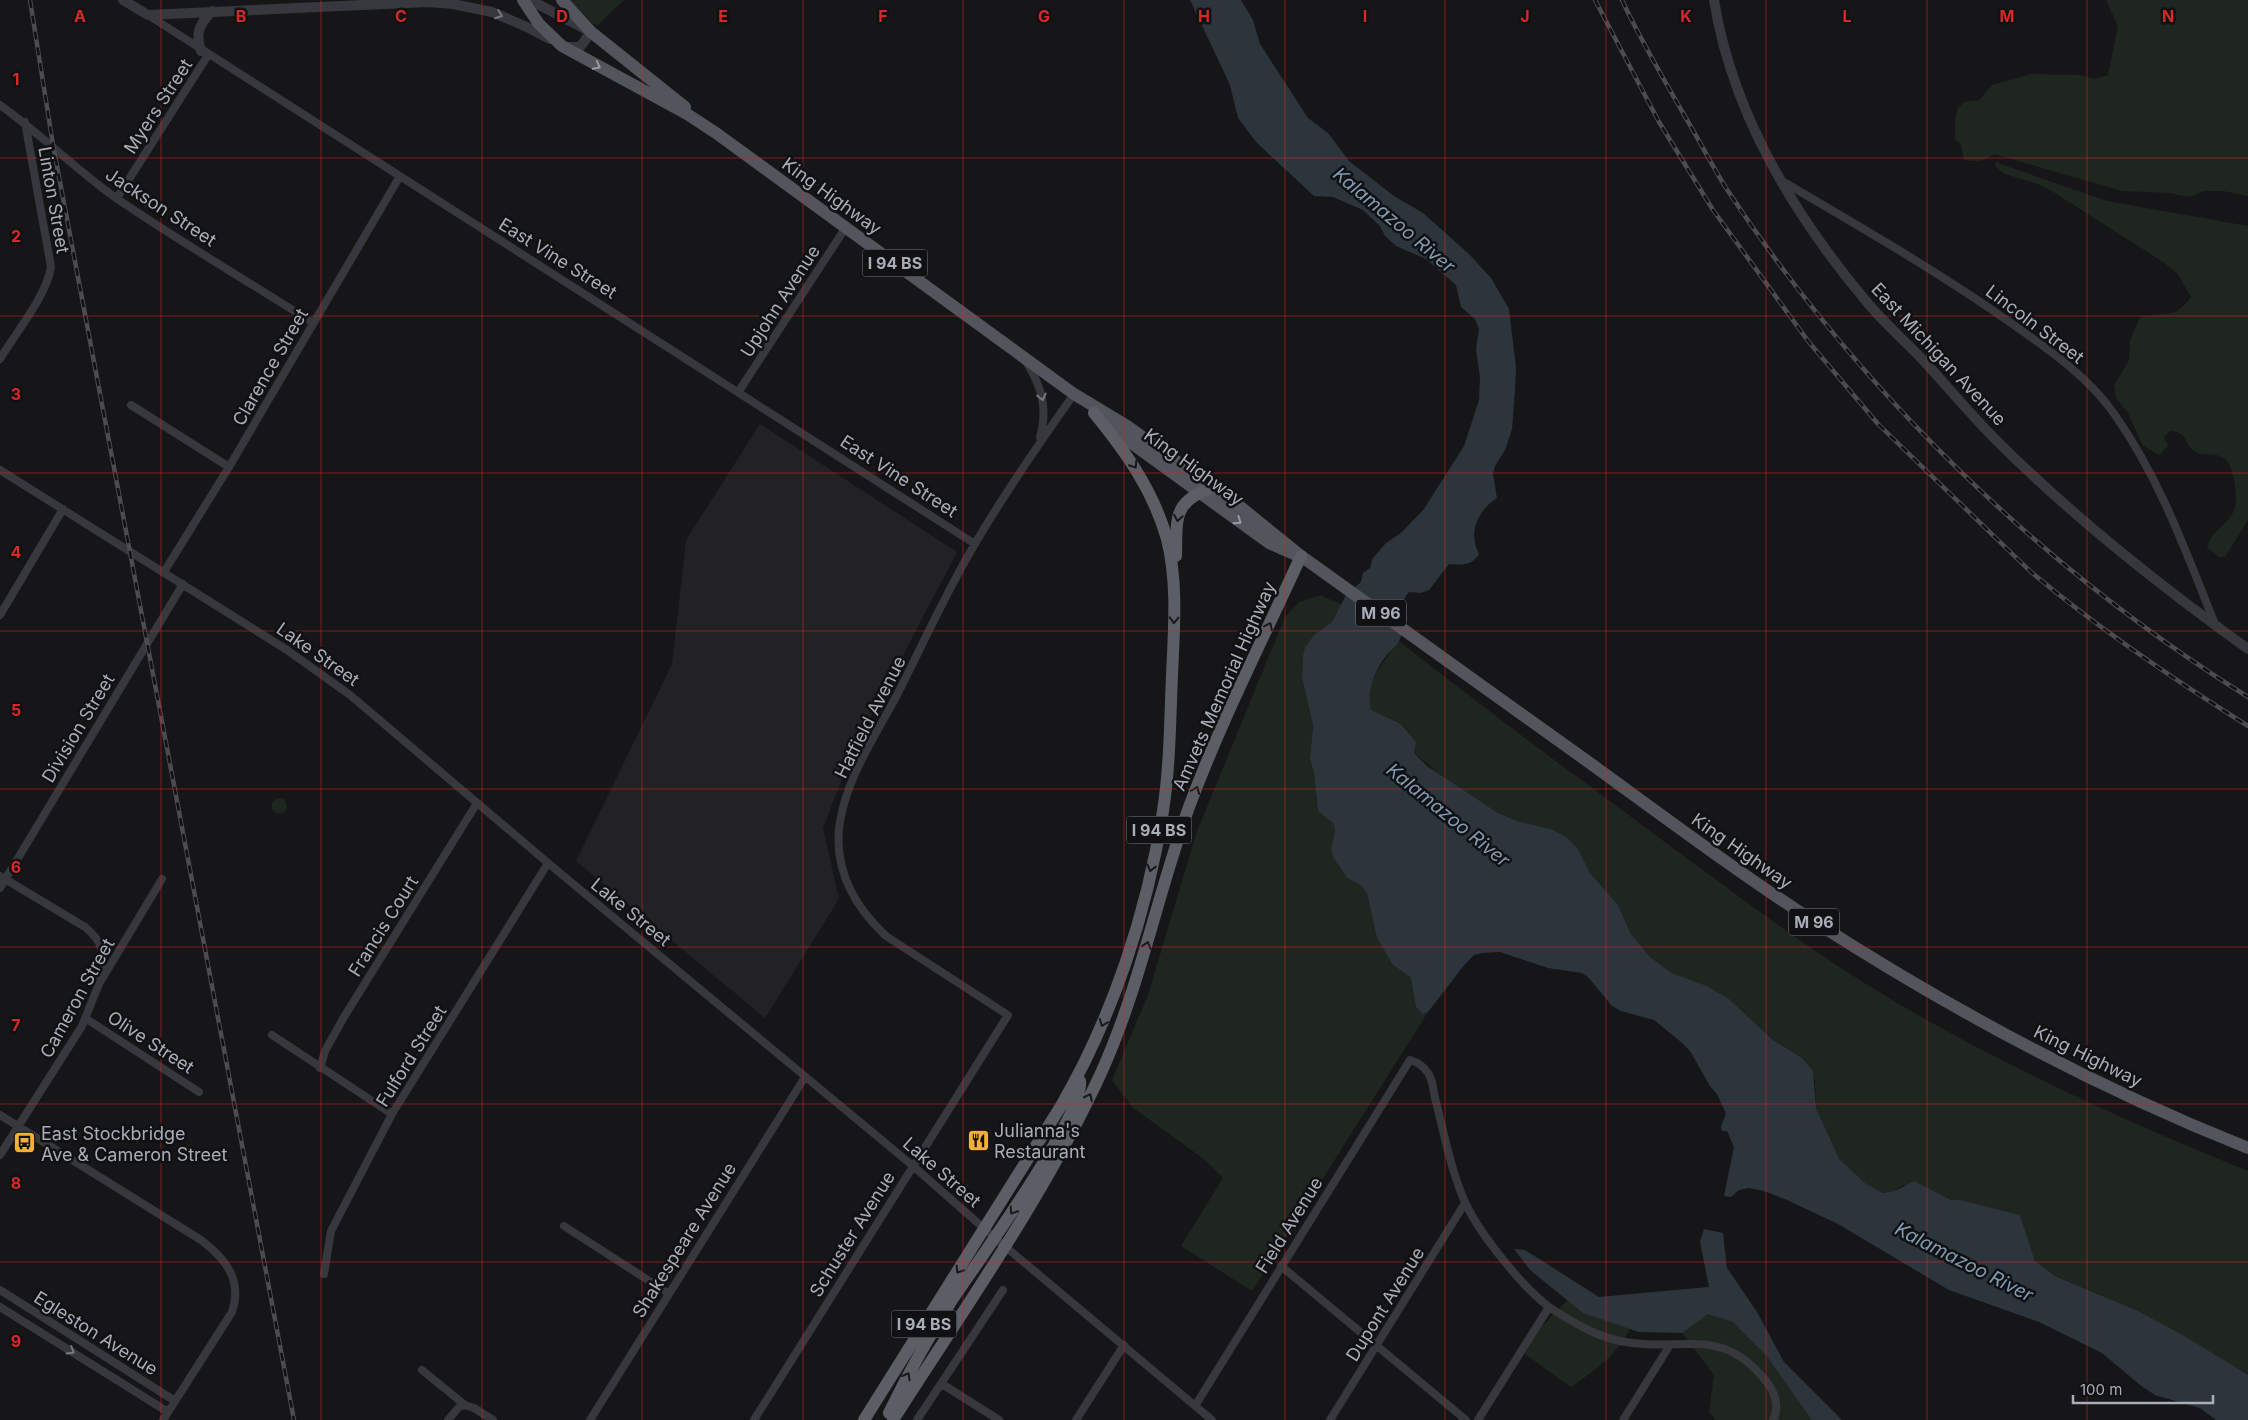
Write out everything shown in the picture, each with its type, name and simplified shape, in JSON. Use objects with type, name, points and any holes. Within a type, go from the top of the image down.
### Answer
[{"type":"highway","name":"Amvets Memorial Highway","points":[[864,1420],[1079,1075],[1094,1044],[1120,977],[1140,915],[1156,847],[1163,810],[1170,738],[1174,594],[1167,541],[1151,497],[1130,459],[1094,413]]},
{"type":"highway","name":"I 94 BS","points":[[1174,594],[1177,519],[1183,504],[1198,493],[1212,488]]},
{"type":"highway","name":"Amvets Memorial Highway","points":[[893,1420],[1000,1242],[1058,1157],[1091,1094],[1118,1034],[1130,1001],[1189,807],[1233,700],[1301,556]]},
{"type":"highway","points":[[887,1420],[905,1380],[929,1339],[1000,1242],[1057,1138],[1081,1085],[1079,1075]]},
{"type":"main road","name":"King Highway","points":[[523,0],[539,24],[562,46],[687,114],[716,133],[1074,394],[1127,426],[1251,514],[1301,556],[1346,589],[1767,890],[1852,946],[1950,1004],[2068,1067],[2197,1128],[2248,1148]]},
{"type":"main road","name":"King Highway","points":[[562,0],[591,32],[667,91],[716,133]]},
{"type":"main road","name":"King Highway","points":[[1074,394],[1094,413],[1198,493],[1269,543],[1301,556]]},
{"type":"street","name":"East Vine Street","points":[[123,0],[975,544]]},
{"type":"street","points":[[148,15],[402,1],[453,4],[492,12],[530,28],[562,46],[580,47],[591,32],[530,0]]},
{"type":"street","name":"East Michigan Avenue","points":[[1714,0],[1726,58],[1751,124],[1778,178],[1833,260],[1867,303],[1994,438],[2086,524],[2215,626],[2248,649]]},
{"type":"street","points":[[205,53],[197,33],[202,23],[212,12]]},
{"type":"street","name":"Myers Street","points":[[117,198],[205,53]]},
{"type":"street","name":"Jackson Street","points":[[0,105],[25,122],[81,172],[117,198],[313,322]]},
{"type":"street","name":"Linton Street","points":[[0,359],[45,286],[51,267],[25,122]]},
{"type":"street","name":"Clarence Street","points":[[164,572],[400,176]]},
{"type":"street","name":"Lincoln Street","points":[[1778,178],[1912,257],[1987,306],[2053,353],[2100,397],[2135,445],[2172,516],[2215,626]]},
{"type":"street","name":"Upjohn Avenue","points":[[739,392],[846,227]]},
{"type":"street","points":[[1022,355],[1039,385],[1044,402],[1045,417],[1038,444]]},
{"type":"street","name":"Hatfield Avenue","points":[[1008,1015],[886,936],[871,922],[860,908],[849,888],[842,866],[839,841],[842,813],[851,785],[975,544],[1038,444],[1074,394]]},
{"type":"street","points":[[132,405],[228,467]]},
{"type":"street","name":"Lake Street","points":[[0,470],[183,584],[321,673],[350,695],[548,863],[913,1166],[1000,1242],[1212,1420]]},
{"type":"street","points":[[0,615],[63,509]]},
{"type":"street","name":"Division Street","points":[[0,888],[3,877],[183,584]]},
{"type":"street","name":"Francis Court","points":[[320,1068],[325,1051],[344,1018],[477,803]]},
{"type":"street","name":"Fulford Street","points":[[324,1274],[331,1231],[392,1114],[548,863]]},
{"type":"street","points":[[3,877],[95,935],[100,942],[103,954],[99,984]]},
{"type":"street","name":"Cameron Street","points":[[0,1155],[85,1018],[99,984],[162,879]]},
{"type":"street","name":"Schuster Avenue","points":[[754,1420],[1008,1015]]},
{"type":"street","name":"Olive Street","points":[[85,1018],[199,1092]]},
{"type":"street","points":[[272,1035],[392,1114]]},
{"type":"street","name":"Field Avenue","points":[[1195,1406],[1410,1060],[1423,1068],[1431,1078],[1446,1139],[1465,1203]]},
{"type":"street","name":"Shakespeare Avenue","points":[[590,1420],[805,1077]]},
{"type":"street","points":[[0,1115],[202,1240],[221,1256],[232,1272],[236,1295],[232,1312],[163,1420]]},
{"type":"street","points":[[1465,1203],[1496,1251],[1548,1307],[1577,1324],[1609,1338],[1636,1343],[1710,1345],[1725,1348],[1752,1364],[1773,1392],[1776,1410],[1773,1420]]},
{"type":"street","name":"Dupont Avenue","points":[[1330,1420],[1465,1203]]},
{"type":"street","points":[[564,1226],[668,1293]]},
{"type":"street","points":[[1281,1266],[1466,1420]]},
{"type":"street","name":"Egleston Avenue","points":[[0,1290],[175,1401]]},
{"type":"street","points":[[917,1420],[1003,1290]]},
{"type":"street","name":"Egleston Avenue","points":[[0,1306],[168,1412]]},
{"type":"street","points":[[1478,1420],[1548,1307]]},
{"type":"street","points":[[51,1338],[58,1327]]},
{"type":"street","points":[[1076,1420],[1124,1345]]},
{"type":"street","points":[[1624,1420],[1670,1345]]},
{"type":"street","points":[[422,1370],[465,1405],[474,1408],[493,1420]]},
{"type":"street","points":[[942,1384],[999,1420]]},
{"type":"street","points":[[448,1420],[459,1407],[465,1405]]},
{"type":"shaded area","points":[[570,0],[624,0],[598,25],[593,24]]},
{"type":"shaded area","points":[[2106,0],[2248,0],[2248,196],[2223,191],[2204,191],[2190,197],[2169,193],[2122,191],[1994,154],[1980,161],[1964,160],[1961,145],[1955,139],[1957,109],[1964,102],[1979,100],[1992,85],[2031,74],[2079,75],[2095,79],[2108,75],[2118,26]]},
{"type":"shaded area","points":[[1995,162],[2107,201],[2248,226],[2248,520],[2225,557],[2219,557],[2207,547],[2213,535],[2230,518],[2235,507],[2234,480],[2226,460],[2219,456],[2196,452],[2189,446],[2182,434],[2171,431],[2164,437],[2168,446],[2159,455],[2142,445],[2128,413],[2116,398],[2114,385],[2129,360],[2130,340],[2141,316],[2169,314],[2180,309],[2191,297],[2178,274],[2163,262],[2055,193],[2038,184],[2005,174],[1996,167]]},
{"type":"shaded area","points":[[760,424],[957,552],[853,751],[823,828],[839,899],[765,1018],[576,861],[672,664],[686,540]]},
{"type":"shaded area","points":[[1321,595],[1342,605],[1332,622],[1314,635],[1305,647],[1303,655],[1302,677],[1313,725],[1310,759],[1314,773],[1318,811],[1333,823],[1335,830],[1331,850],[1333,857],[1347,878],[1362,886],[1367,894],[1377,938],[1392,964],[1411,978],[1416,1007],[1423,1014],[1428,1012],[1252,1291],[1181,1246],[1223,1178],[1204,1159],[1133,1108],[1112,1080],[1148,995],[1197,831],[1285,617],[1299,602]]},
{"type":"shaded area","points":[[1399,641],[1531,743],[1725,886],[1816,952],[1879,992],[1993,1056],[2076,1097],[2248,1171],[2248,1375],[2099,1294],[2055,1276],[2035,1261],[2020,1215],[1961,1200],[1951,1200],[1939,1194],[1903,1185],[1895,1191],[1883,1193],[1865,1183],[1838,1159],[1816,1108],[1815,1080],[1802,1058],[1773,1040],[1729,999],[1707,986],[1672,973],[1650,957],[1631,934],[1618,905],[1590,873],[1578,849],[1551,829],[1517,821],[1498,813],[1447,780],[1414,753],[1409,733],[1401,724],[1370,710],[1369,700],[1372,681]]},
{"type":"shaded area","points":[[282,798],[285,800],[287,809],[283,813],[276,813],[272,809],[272,803],[276,799]]},
{"type":"shaded area","points":[[1569,1299],[1631,1327],[1612,1354],[1597,1368],[1571,1387],[1525,1354],[1538,1330]]},
{"type":"shaded area","points":[[1728,1304],[1826,1420],[1716,1420],[1709,1412],[1714,1375],[1682,1333],[1690,1307]]},
{"type":"water","name":"Kalamazoo River","points":[[1190,0],[1241,0],[1253,20],[1260,44],[1308,118],[1328,133],[1349,161],[1394,196],[1423,213],[1469,254],[1491,278],[1509,309],[1516,367],[1512,429],[1505,450],[1495,466],[1493,474],[1497,498],[1484,509],[1476,523],[1474,538],[1479,554],[1470,563],[1449,564],[1429,590],[1421,593],[1409,592],[1404,599],[1401,610],[1402,634],[1398,643],[1386,656],[1375,674],[1370,696],[1371,710],[1401,724],[1416,742],[1414,753],[1427,766],[1498,813],[1517,821],[1551,829],[1566,837],[1578,849],[1590,873],[1618,905],[1631,934],[1650,957],[1672,973],[1707,986],[1729,999],[1773,1040],[1802,1058],[1813,1071],[1816,1108],[1839,1159],[1865,1183],[1883,1193],[1895,1191],[1914,1181],[1951,1200],[1961,1200],[2020,1215],[2035,1261],[2055,1276],[2138,1311],[2186,1337],[2248,1375],[2248,1420],[2216,1420],[2200,1408],[2155,1395],[2102,1353],[2039,1322],[1949,1290],[1838,1224],[1787,1200],[1764,1191],[1749,1188],[1739,1190],[1731,1197],[1724,1196],[1734,1147],[1727,1131],[1722,1131],[1721,1126],[1726,1114],[1717,1094],[1710,1086],[1690,1051],[1654,1020],[1621,1011],[1612,1006],[1588,977],[1582,973],[1548,968],[1500,952],[1482,953],[1474,955],[1465,964],[1428,1012],[1423,1014],[1416,1007],[1411,978],[1392,964],[1377,938],[1367,894],[1362,886],[1347,878],[1333,857],[1331,850],[1335,830],[1333,823],[1318,811],[1314,773],[1310,759],[1313,725],[1302,677],[1303,655],[1305,647],[1314,635],[1332,622],[1346,595],[1361,582],[1363,573],[1370,568],[1373,558],[1386,543],[1401,533],[1424,509],[1464,446],[1479,400],[1480,377],[1476,349],[1479,329],[1475,319],[1461,307],[1456,285],[1426,259],[1396,246],[1385,236],[1380,226],[1363,210],[1333,197],[1314,196],[1256,142],[1238,118],[1230,85]]},
{"type":"water","points":[[1704,1229],[1723,1233],[1727,1268],[1757,1312],[1784,1362],[1842,1420],[1812,1420],[1766,1355],[1733,1322],[1708,1314],[1682,1333],[1639,1332],[1583,1313],[1530,1270],[1514,1249],[1525,1250],[1599,1297],[1709,1287],[1700,1242]]},
{"type":"railway","points":[[30,0],[53,145],[294,1420]]},
{"type":"railway","points":[[1595,0],[1659,122],[1713,210],[1808,341],[1878,424],[2031,572],[2083,614],[2137,653],[2248,726]]},
{"type":"railway","points":[[1622,0],[1651,57],[1726,188],[1779,263],[1835,336],[1896,405],[1960,471],[2027,533],[2098,591],[2171,646],[2248,697]]},
{"type":"place","name":"Julianna's Restaurant","points":[[978,1140]]},
{"type":"place","name":"East Stockbridge Ave & Cameron Street","points":[[25,1143]]}]
